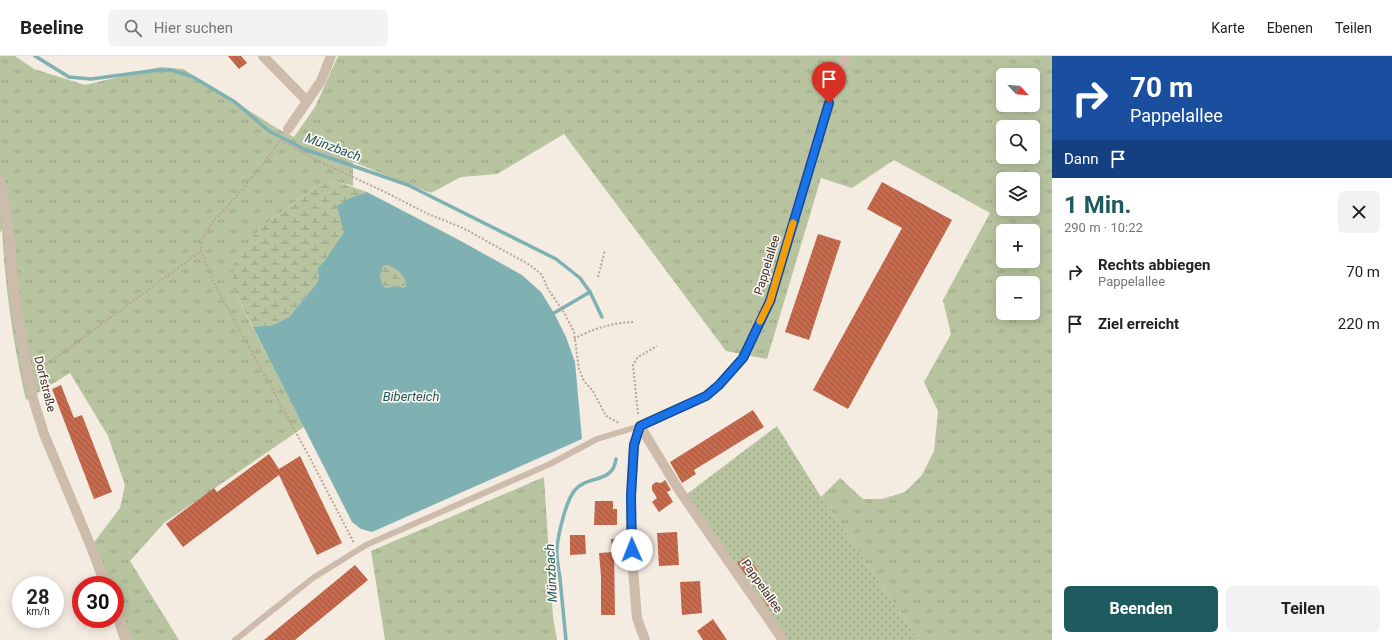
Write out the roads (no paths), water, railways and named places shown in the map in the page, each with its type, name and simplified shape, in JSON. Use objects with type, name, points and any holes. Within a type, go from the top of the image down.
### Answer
[{"type":"street","points":[[263,56],[307,101]]},
{"type":"street","points":[[288,129],[321,81],[331,56]]},
{"type":"street","name":"Pappelallee","points":[[783,640],[635,427],[706,396],[719,385],[743,358],[770,301],[815,147],[838,73],[846,56]]},
{"type":"street","name":"Dorfstraße","points":[[0,179],[9,234],[13,283],[28,378],[33,399],[44,434],[103,576]]},
{"type":"street","points":[[635,427],[631,496],[631,545],[637,618],[645,640]]},
{"type":"street","points":[[123,628],[127,640]]},
{"type":"lane","points":[[235,640],[313,578],[358,550],[424,518],[550,464],[597,440],[635,427]]},
{"type":"water","name":"Biberteich","points":[[367,192],[522,275],[541,292],[566,337],[575,362],[582,439],[372,532],[361,529],[352,522],[253,327],[273,325],[289,317],[317,283],[319,277],[317,269],[344,232],[337,206],[350,198]],"holes":[[[386,265],[396,269],[403,276],[406,283],[405,287],[395,286],[387,288],[383,286],[380,277],[383,267]]]},
{"type":"waterway","name":"Münzbach","points":[[35,56],[69,77],[91,79],[158,70],[171,70],[193,77],[235,102],[269,131],[304,149],[408,185],[556,259],[580,278],[590,292],[602,317]]},
{"type":"waterway","points":[[554,313],[590,292]]},
{"type":"waterway","name":"Münzbach","points":[[566,640],[557,560],[558,542],[563,518],[575,490],[586,482],[605,476],[614,467],[616,459]]}]
